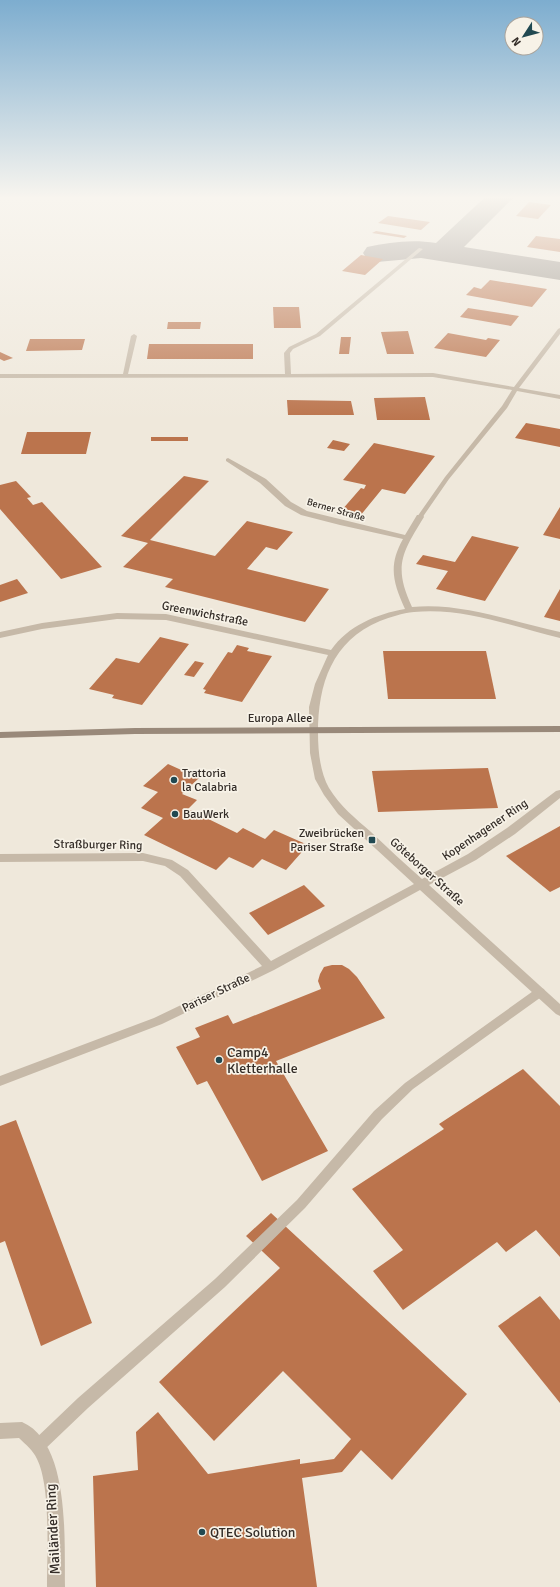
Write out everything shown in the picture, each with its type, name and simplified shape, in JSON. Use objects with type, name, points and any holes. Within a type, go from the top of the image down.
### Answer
[{"type":"main road","name":"Europa Allee","points":[[0,735],[135,731],[560,729]]},
{"type":"street","name":"Berner Straße","points":[[228,460],[263,481],[288,504],[304,513],[340,524],[406,538]]},
{"type":"street","points":[[409,610],[401,590],[397,571],[406,538],[420,517]]},
{"type":"street","points":[[313,731],[314,698],[319,682],[332,654],[344,638],[354,631],[384,616],[409,610],[435,608],[454,610],[560,635]]},
{"type":"street","name":"Greenwichstraße","points":[[0,636],[42,626],[117,616],[166,617],[332,654]]},
{"type":"street","name":"Göteborger Straße","points":[[313,731],[316,762],[320,780],[330,798],[342,812],[560,1010]]},
{"type":"street","name":"Kopenhagener Ring","points":[[422,884],[472,857],[511,831],[560,793]]},
{"type":"street","name":"Straßburger Ring","points":[[0,858],[143,857],[168,864],[184,873],[270,967]]},
{"type":"street","name":"Pariser Straße","points":[[0,1081],[158,1021],[270,967],[422,884]]},
{"type":"street","name":"Mailänder Ring","points":[[0,1431],[22,1430],[38,1446],[49,1470],[54,1502],[56,1587]]},
{"type":"lane","points":[[288,376],[287,353],[291,348],[318,335],[393,272]]},
{"type":"lane","points":[[420,517],[447,478],[505,407],[515,389],[560,330]]},
{"type":"lane","points":[[125,376],[134,336]]},
{"type":"lane","points":[[0,376],[433,375],[451,377],[560,398]]},
{"type":"lane","points":[[38,1446],[83,1403],[220,1283],[301,1204],[378,1115],[409,1086],[540,992]]},
{"type":"building","points":[[348,272],[368,272],[365,275]]},
{"type":"building","points":[[490,280],[547,289],[532,307],[466,295],[474,287],[481,289]]},
{"type":"building","points":[[273,307],[299,307],[301,328],[274,328]]},
{"type":"building","points":[[468,308],[519,316],[511,326],[460,317]]},
{"type":"building","points":[[168,322],[201,322],[200,329],[167,329]]},
{"type":"building","points":[[408,331],[414,354],[387,354],[381,332]]},
{"type":"building","points":[[448,333],[486,340],[488,338],[500,340],[486,357],[434,348]]},
{"type":"building","points":[[341,337],[351,337],[349,354],[339,354]]},
{"type":"building","points":[[30,339],[85,339],[82,350],[26,351]]},
{"type":"building","points":[[149,344],[253,344],[253,359],[147,359]]},
{"type":"building","points":[[0,352],[13,358],[4,361],[0,359]]},
{"type":"building","points":[[425,397],[430,420],[377,420],[374,398]]},
{"type":"building","points":[[287,400],[351,401],[354,415],[288,415]]},
{"type":"building","points":[[526,423],[560,429],[560,447],[515,438]]},
{"type":"building","points":[[27,432],[91,432],[86,454],[21,454]]},
{"type":"building","points":[[151,437],[188,437],[188,441],[151,441]]},
{"type":"building","points":[[333,440],[350,444],[344,451],[327,448]]},
{"type":"building","points":[[374,443],[435,456],[405,494],[382,489],[360,516],[341,511],[361,488],[364,489],[366,485],[343,480]]},
{"type":"building","points":[[184,476],[209,481],[150,540],[215,556],[247,521],[293,532],[277,550],[266,547],[247,569],[329,589],[305,622],[165,587],[173,579],[123,567],[148,543],[121,536]]},
{"type":"building","points":[[16,481],[31,497],[27,498],[33,505],[42,502],[102,567],[61,579],[0,509],[0,485]]},
{"type":"building","points":[[560,507],[560,539],[543,535]]},
{"type":"building","points":[[472,536],[519,547],[485,601],[436,589],[448,571],[416,564],[423,555],[455,562]]},
{"type":"building","points":[[17,579],[28,593],[0,602],[0,585]]},
{"type":"building","points":[[560,589],[560,621],[544,617]]},
{"type":"building","points":[[160,637],[189,644],[142,705],[112,698],[114,695],[89,689],[116,658],[139,663]]},
{"type":"building","points":[[237,645],[249,648],[247,651],[272,656],[242,702],[204,693],[206,690],[203,689],[228,652],[232,653]]},
{"type":"building","points":[[383,651],[486,651],[496,699],[388,699]]},
{"type":"building","points":[[195,661],[204,663],[194,677],[184,675]]},
{"type":"building","name":"BauWerk","points":[[168,764],[199,778],[182,794],[197,800],[188,809],[237,833],[243,828],[265,839],[274,830],[308,845],[286,870],[262,859],[253,868],[229,857],[216,870],[144,835],[163,818],[141,808],[158,792],[143,786]]},
{"type":"building","points":[[488,768],[498,808],[378,812],[372,771]]},
{"type":"building","points":[[560,826],[560,887],[550,892],[506,856]]},
{"type":"building","points":[[304,885],[325,906],[268,935],[249,913]]},
{"type":"building","points":[[342,965],[349,969],[357,977],[385,1018],[276,1061],[328,1151],[262,1181],[207,1081],[197,1085],[176,1047],[200,1037],[195,1028],[228,1015],[233,1024],[321,989],[318,981],[320,974],[324,967]]},
{"type":"building","points":[[523,1069],[560,1106],[560,1257],[536,1230],[506,1252],[497,1242],[403,1310],[373,1271],[403,1250],[352,1189],[444,1129],[439,1124]]},
{"type":"building","points":[[16,1120],[92,1323],[41,1346],[5,1241],[0,1243],[0,1126]]},
{"type":"building","points":[[271,1213],[467,1394],[392,1480],[361,1450],[342,1472],[302,1478],[317,1587],[96,1587],[93,1476],[138,1470],[136,1432],[158,1412],[208,1474],[300,1459],[300,1464],[334,1459],[351,1439],[283,1371],[214,1441],[159,1382],[280,1268],[246,1236]]},
{"type":"building","points":[[540,1296],[560,1320],[560,1403],[498,1326]]},
{"type":"place","name":"Trattoria la Calabria","points":[[174,780]]},
{"type":"place","name":"BauWerk","points":[[175,814]]},
{"type":"place","name":"Zweibrücken Pariser Straße","points":[[372,840]]},
{"type":"place","name":"Camp4 Kletterhalle","points":[[219,1060]]},
{"type":"place","name":"QTEC Solution","points":[[202,1532]]}]
